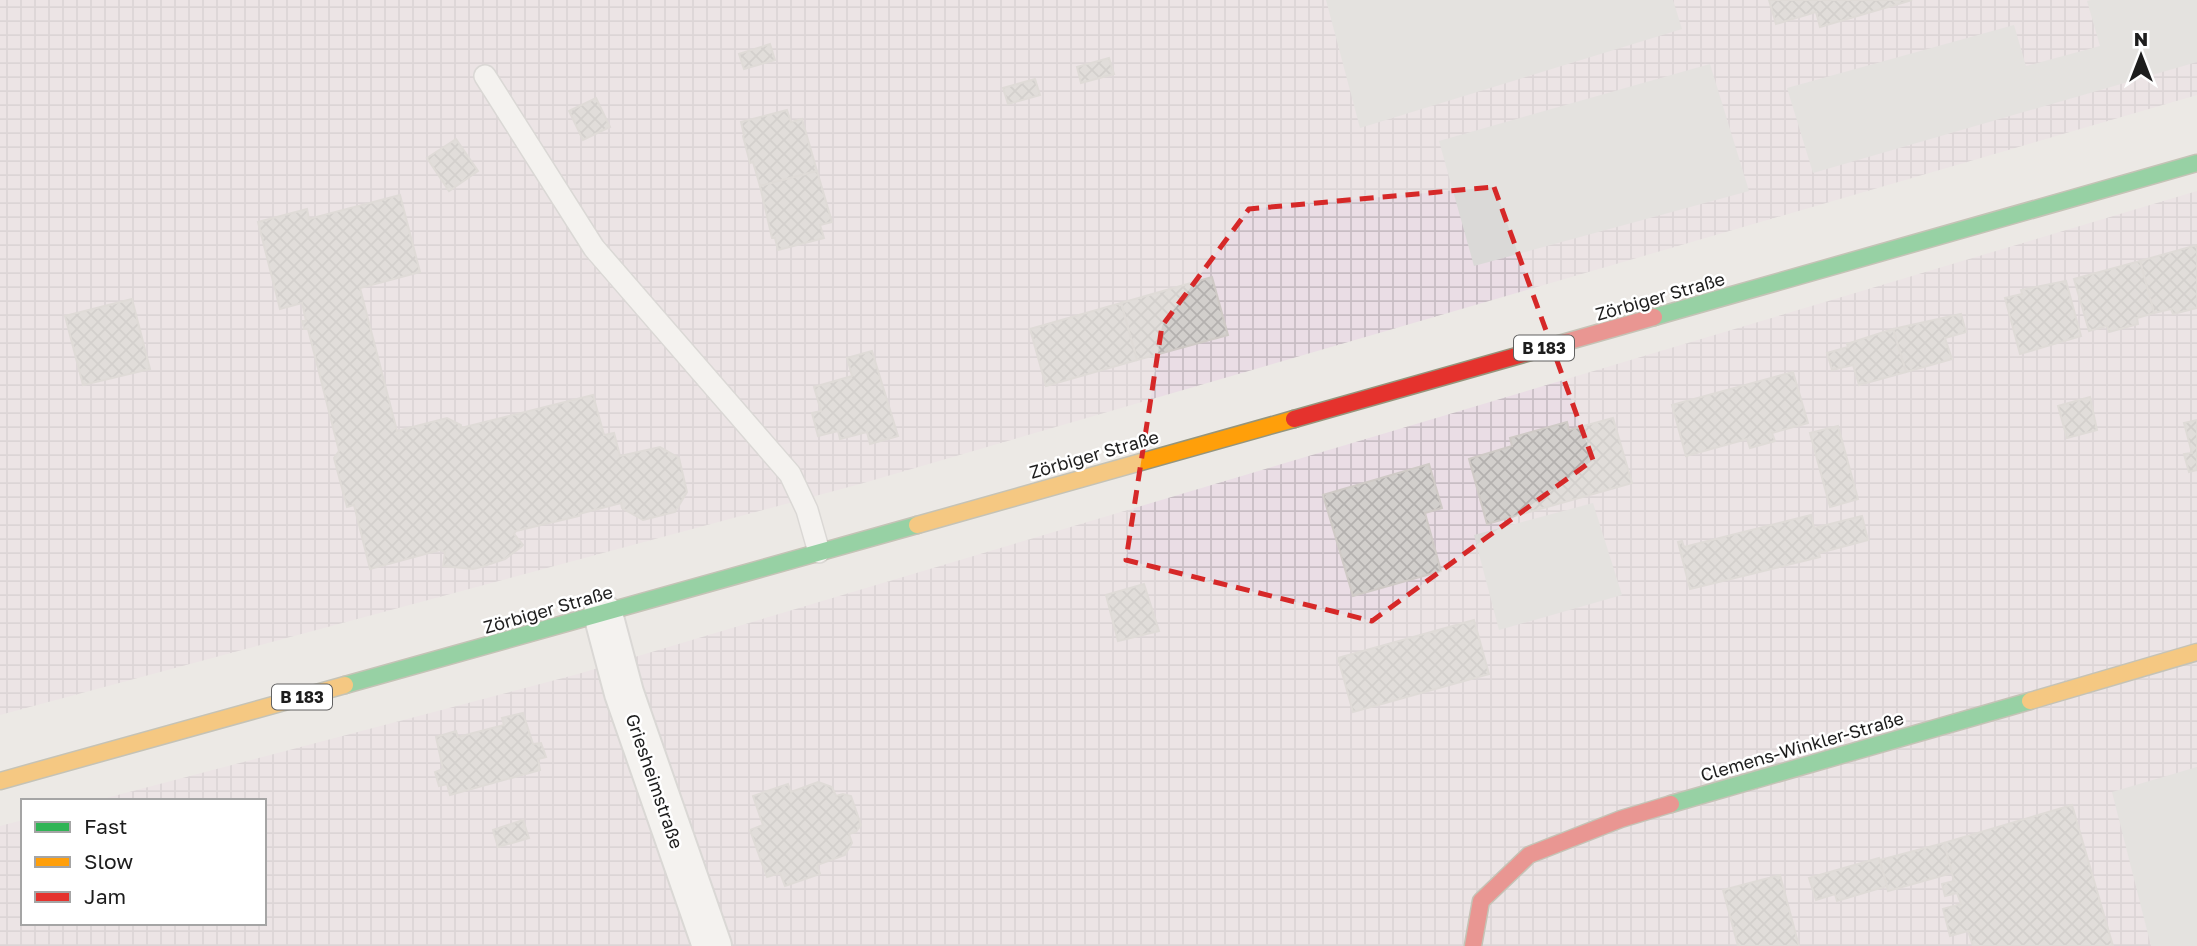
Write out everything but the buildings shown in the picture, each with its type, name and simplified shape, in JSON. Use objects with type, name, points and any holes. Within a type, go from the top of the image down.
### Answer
[{"type":"main road","name":"Zörbiger Straße","points":[[0,781],[603,614],[2197,163]]},
{"type":"main road","name":"Clemens-Winkler-Straße","points":[[1473,946],[1481,901],[1529,855],[1621,818],[2197,652]]},
{"type":"street","name":"Griesheimstraße","points":[[603,614],[624,693],[712,946]]},
{"type":"lane","points":[[485,76],[594,248],[790,474],[807,510],[819,552]]},
{"type":"highlighted area","points":[[1494,187],[1593,460],[1372,621],[1126,560],[1162,326],[1249,209]]},
{"type":"shaded area","points":[[0,0],[2197,0],[2197,95],[860,484],[0,715]]},
{"type":"shaded area","points":[[1326,0],[1673,0],[1682,29],[1360,128]]},
{"type":"shaded area","points":[[2197,0],[2197,62],[1813,173],[1787,88],[2014,25],[2026,66],[2100,46],[2087,1]]},
{"type":"shaded area","points":[[1710,64],[1749,191],[1474,266],[1439,141]]},
{"type":"shaded area","points":[[2197,191],[2197,946],[0,946],[0,826],[21,821],[21,925],[266,925],[266,799],[103,799],[578,674]]},
{"type":"shaded area","points":[[1593,503],[1622,595],[1499,630],[1474,535]]},
{"type":"shaded area","points":[[2197,767],[2197,946],[2151,946],[2112,792]]},
{"type":"traffic: fast","points":[[1654,317],[2197,163]]},
{"type":"traffic: fast","points":[[345,685],[917,525]]},
{"type":"traffic: fast","points":[[1671,804],[2030,701]]},
{"type":"traffic: slow","points":[[917,525],[1294,419]]},
{"type":"traffic: slow","points":[[2030,701],[2197,652]]},
{"type":"traffic: slow","points":[[0,781],[345,685]]},
{"type":"traffic: jam","points":[[1294,419],[1654,317]]},
{"type":"traffic: jam","points":[[1473,946],[1481,901],[1529,855],[1621,819],[1671,804]]}]
